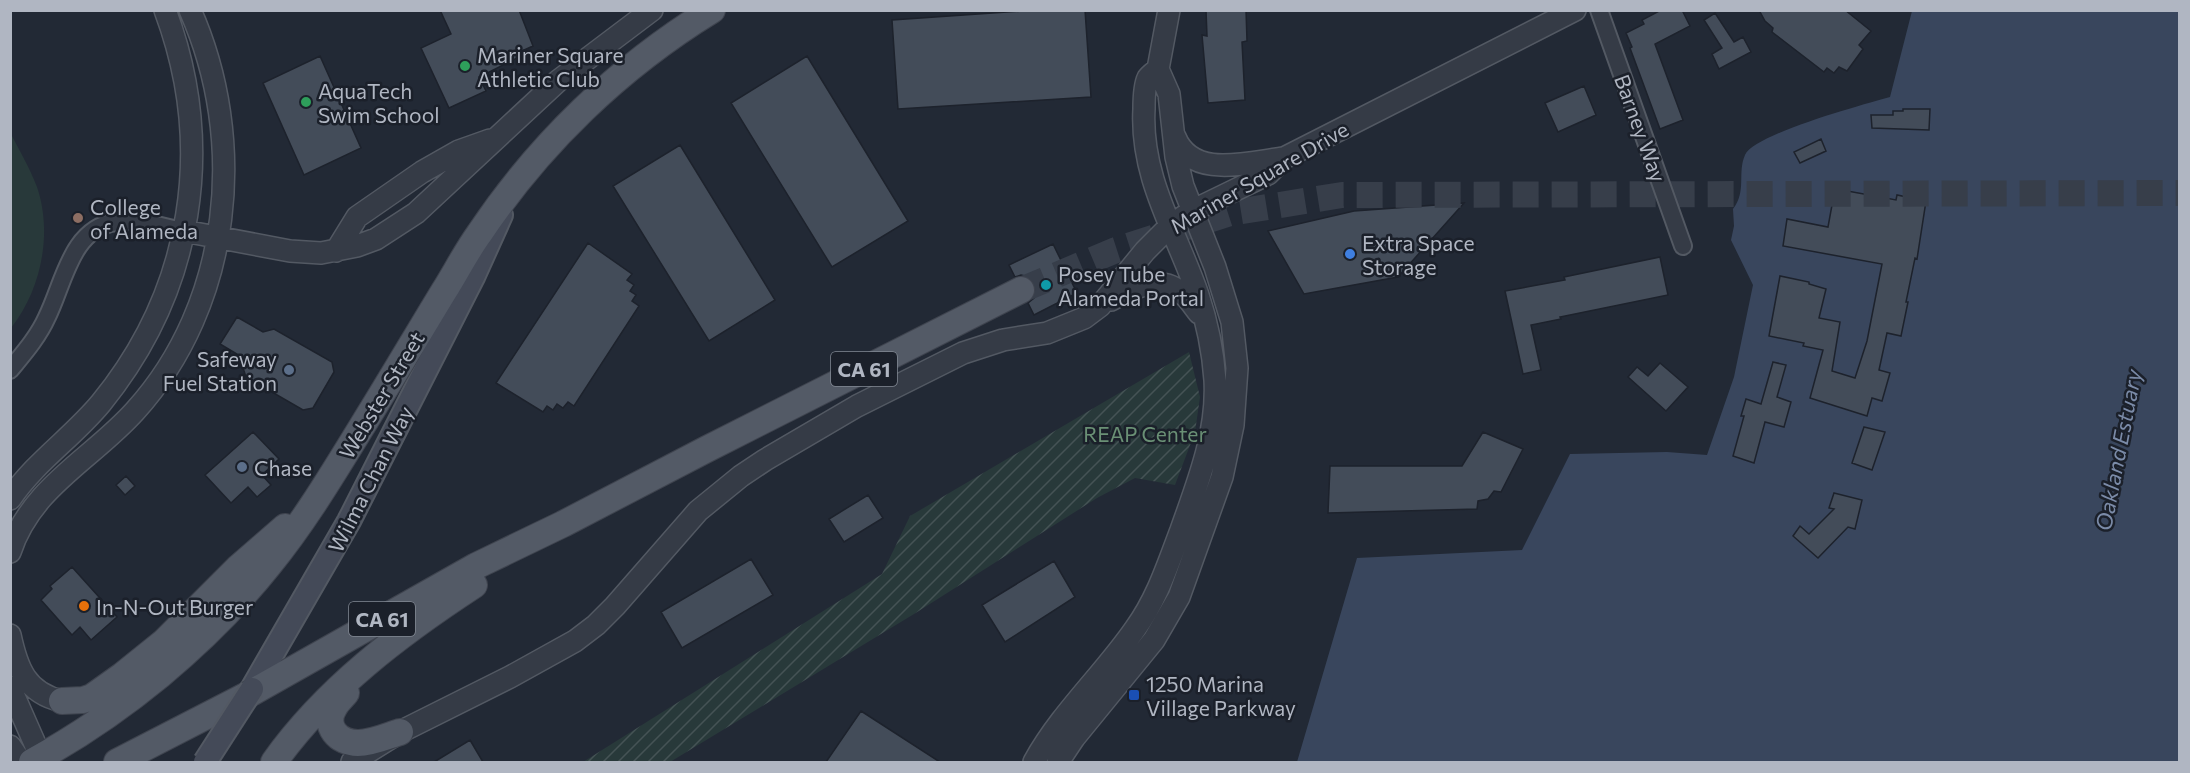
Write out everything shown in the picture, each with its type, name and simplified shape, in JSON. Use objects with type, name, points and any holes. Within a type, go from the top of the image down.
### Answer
[{"type":"main road","name":"Webster Street","points":[[34,761],[93,725],[130,698],[199,640],[268,567],[318,498],[478,235],[515,184],[551,142],[603,91],[647,54],[711,10]]},
{"type":"main road","name":"Wilma Chan Way","points":[[204,762],[278,647],[368,485],[474,275],[515,184]]},
{"type":"main road","name":"CA 61","points":[[117,762],[254,692],[476,566],[1022,290]]},
{"type":"main road","points":[[62,701],[92,697],[144,658],[183,624],[239,567],[318,498]]},
{"type":"main road","points":[[274,762],[301,726],[332,692],[435,611],[563,524]]},
{"type":"main road","points":[[377,655],[334,706],[330,725],[340,739],[349,742],[369,741],[400,732]]},
{"type":"street","points":[[10,499],[26,478],[81,425],[116,384],[131,362],[168,287],[184,231],[190,200],[192,166],[190,100],[180,51],[165,10]]},
{"type":"street","points":[[10,552],[22,525],[45,492],[134,412],[167,370],[197,312],[210,274],[218,237],[224,184],[222,129],[214,76],[190,10]]},
{"type":"street","points":[[10,369],[35,339],[47,319],[77,248],[89,234],[106,224],[125,221],[290,251],[321,253],[336,251],[376,238],[396,227],[423,207],[558,81],[652,10]]},
{"type":"street","points":[[1058,762],[1074,738],[1147,650],[1168,618],[1188,573],[1222,477],[1236,398],[1237,368],[1232,322],[1215,267],[1192,211],[1176,157],[1169,94],[1158,69],[1169,10]]},
{"type":"street","name":"Mariner Square Drive","points":[[352,762],[400,732],[510,677],[575,641],[615,606],[698,511],[741,476],[791,444],[857,406],[963,353],[1003,340],[1047,333],[1084,318],[1100,306],[1144,251],[1170,226],[1192,211],[1268,174],[1284,158],[1575,10]]},
{"type":"street","name":"Barney Way","points":[[1599,10],[1683,246]]},
{"type":"street","points":[[1034,762],[1055,728],[1136,628],[1159,588],[1201,470],[1212,423],[1215,381],[1205,321],[1191,276],[1152,180],[1144,140],[1144,98],[1148,78],[1158,69]]},
{"type":"street","points":[[1171,125],[1178,145],[1187,156],[1199,163],[1225,165],[1284,158]]},
{"type":"street","points":[[336,251],[357,217],[422,172],[459,151],[496,138]]},
{"type":"street","points":[[1100,306],[1130,289],[1154,283],[1166,284],[1177,288],[1186,296],[1205,321]]},
{"type":"street","points":[[10,635],[18,664],[28,682],[44,696],[62,701]]},
{"type":"street","points":[[10,687],[34,761]]},
{"type":"street","points":[[10,746],[34,761]]},
{"type":"green space","points":[[10,132],[37,187],[44,224],[44,242],[37,279],[30,297],[11,328]]},
{"type":"green space","name":"REAP Center","points":[[1189,352],[1200,397],[1195,432],[1175,485],[1135,478],[1097,498],[914,614],[670,762],[583,762],[882,574],[910,516]]},
{"type":"water","name":"Oakland Estuary","points":[[1912,11],[2179,11],[2179,762],[1297,762],[1357,558],[1522,550],[1570,454],[1667,452],[1707,455],[1734,377],[1753,285],[1731,240],[1734,226],[1733,209],[1740,196],[1745,155],[1753,147],[1788,129],[1890,97]]},
{"type":"building","name":"Mariner Square Athletic Club","points":[[440,10],[519,10],[533,46],[522,51],[523,55],[479,77],[486,91],[449,108],[421,48],[451,34]]},
{"type":"building","points":[[1038,10],[1085,10],[1091,97],[898,109],[892,20]]},
{"type":"building","points":[[1206,10],[1246,10],[1247,41],[1242,42],[1245,100],[1208,103],[1202,35],[1207,36]]},
{"type":"building","points":[[1661,10],[1682,10],[1690,26],[1655,44],[1683,120],[1660,129],[1626,33],[1644,24],[1642,20]]},
{"type":"building","points":[[1759,10],[1845,10],[1871,31],[1859,45],[1863,49],[1847,71],[1839,67],[1834,73],[1827,68],[1824,72],[1772,32],[1773,28],[1765,21]]},
{"type":"building","points":[[1715,13],[1734,42],[1743,37],[1751,52],[1719,69],[1712,54],[1722,48],[1704,20]]},
{"type":"building","name":"AquaTech Swim School","points":[[320,56],[361,148],[304,175],[263,83]]},
{"type":"building","points":[[807,56],[908,221],[832,267],[731,103]]},
{"type":"building","points":[[1584,86],[1596,115],[1558,132],[1545,103]]},
{"type":"building","points":[[1903,109],[1930,109],[1929,130],[1872,128],[1871,115],[1893,115],[1893,111],[1903,111]]},
{"type":"building","points":[[1821,139],[1826,151],[1800,163],[1794,152]]},
{"type":"building","points":[[680,145],[775,300],[709,341],[613,186]]},
{"type":"building","points":[[1842,190],[1896,200],[1897,195],[1926,201],[1901,336],[1887,333],[1879,370],[1890,373],[1882,401],[1872,398],[1867,416],[1810,398],[1823,350],[1803,346],[1804,343],[1769,336],[1780,276],[1809,282],[1809,284],[1826,289],[1819,318],[1840,322],[1832,371],[1855,378],[1867,341],[1882,264],[1783,246],[1787,219],[1828,227],[1834,194],[1841,195]]},
{"type":"building","name":"Extra Space Storage","points":[[1464,203],[1398,277],[1304,294],[1268,231],[1354,211]]},
{"type":"building","points":[[588,243],[632,274],[627,280],[634,285],[630,291],[636,295],[632,301],[639,306],[574,406],[568,402],[563,408],[557,404],[553,410],[547,406],[543,412],[496,383]]},
{"type":"building","name":"Posey Tube Alameda Portal","points":[[1053,244],[1077,293],[1034,315],[1028,303],[1034,298],[1035,284],[1029,277],[1021,275],[1015,277],[1009,265]]},
{"type":"building","points":[[1660,257],[1668,295],[1531,325],[1541,370],[1523,374],[1505,291],[1565,280],[1564,277]]},
{"type":"building","name":"Safeway Fuel Station","points":[[237,317],[263,332],[274,329],[332,362],[334,372],[313,408],[303,410],[246,377],[243,368],[247,360],[220,344]]},
{"type":"building","points":[[1773,362],[1786,365],[1777,397],[1791,402],[1784,427],[1765,422],[1754,463],[1733,456],[1744,416],[1741,416],[1746,399],[1761,404]]},
{"type":"building","points":[[1660,363],[1688,387],[1666,411],[1628,377],[1637,367],[1648,376]]},
{"type":"building","points":[[1864,427],[1885,432],[1872,470],[1852,463]]},
{"type":"building","name":"Chase","points":[[253,432],[279,459],[262,475],[271,485],[257,497],[248,487],[231,503],[205,475]]},
{"type":"building","points":[[1483,432],[1523,449],[1501,492],[1494,491],[1488,499],[1478,501],[1477,509],[1328,513],[1330,466],[1462,466]]},
{"type":"building","points":[[126,476],[135,486],[125,495],[116,485]]},
{"type":"building","points":[[1834,493],[1862,500],[1855,529],[1848,527],[1818,558],[1793,536],[1800,526],[1809,534],[1834,509],[1829,508]]},
{"type":"building","points":[[868,495],[883,518],[844,542],[829,519]]},
{"type":"building","points":[[751,559],[773,595],[682,648],[661,612]]},
{"type":"building","points":[[1054,561],[1075,597],[1005,642],[982,605]]},
{"type":"building","name":"In-N-Out Burger","points":[[72,567],[117,617],[91,640],[80,627],[72,635],[41,600],[52,589],[50,586]]},
{"type":"building","points":[[861,711],[940,762],[826,762]]},
{"type":"building","points":[[470,740],[483,762],[434,762]]},
{"type":"tunnel","points":[[1021,290],[1116,250],[1230,213],[1342,195],[2180,193]]},
{"type":"place","name":"Mariner Square Athletic Club","points":[[465,66]]},
{"type":"place","name":"AquaTech Swim School","points":[[306,102]]},
{"type":"place","name":"College of Alameda","points":[[78,218]]},
{"type":"place","name":"Extra Space Storage","points":[[1350,254]]},
{"type":"place","name":"Posey Tube Alameda Portal","points":[[1046,285]]},
{"type":"place","name":"Safeway Fuel Station","points":[[289,370]]},
{"type":"place","name":"Chase","points":[[242,467]]},
{"type":"place","name":"In-N-Out Burger","points":[[84,606]]},
{"type":"place","name":"1250 Marina Village Parkway","points":[[1134,695]]}]
